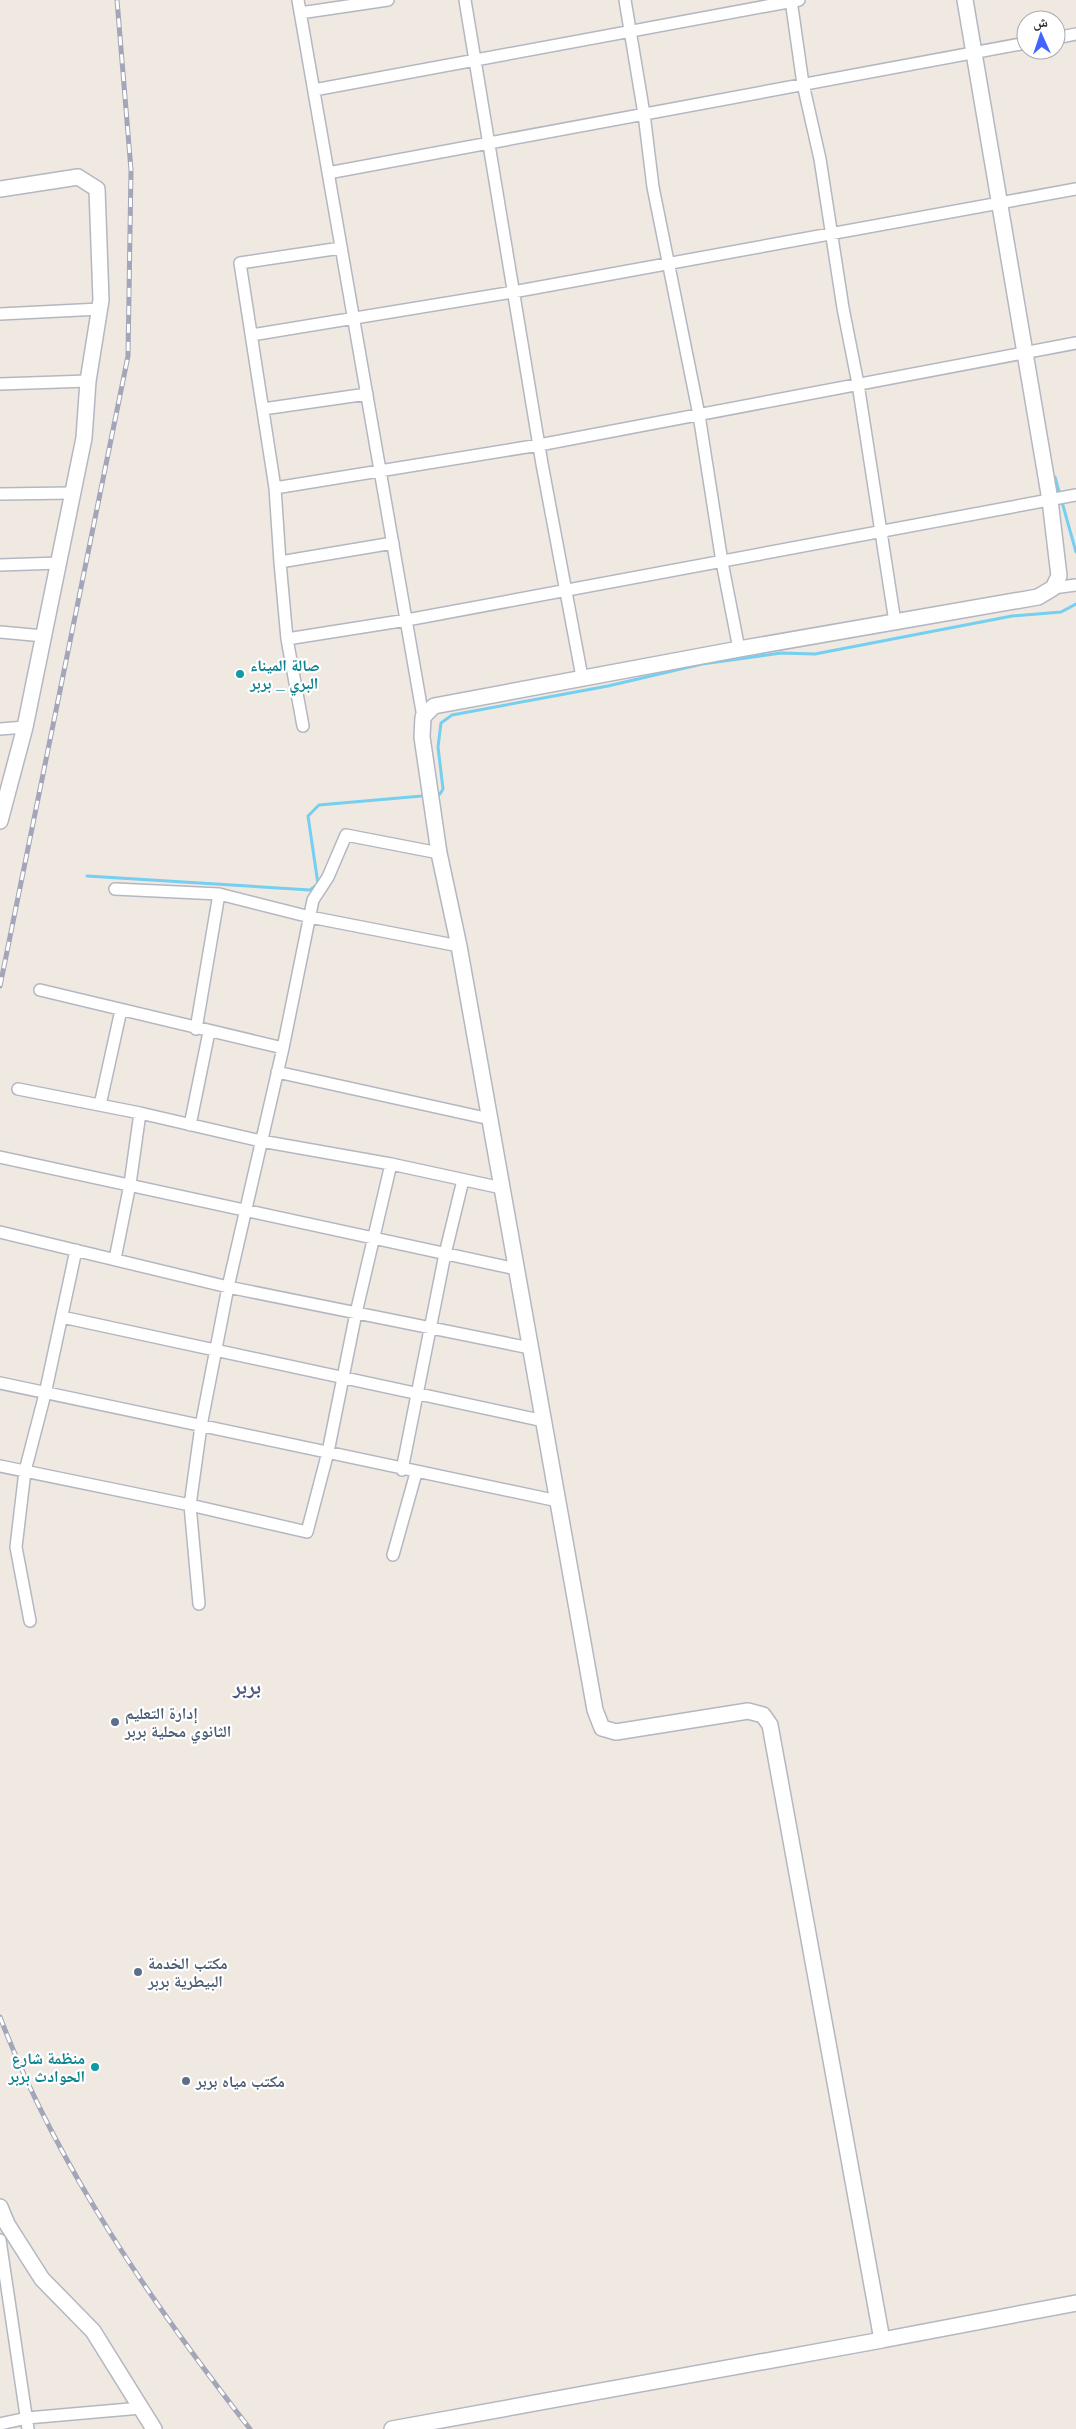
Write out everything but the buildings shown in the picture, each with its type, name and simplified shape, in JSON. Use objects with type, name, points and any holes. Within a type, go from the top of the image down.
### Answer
[{"type":"street","points":[[298,0],[423,717],[422,737],[439,853],[459,946],[595,1710],[602,1728],[616,1732],[748,1711],[763,1715],[770,1725],[882,2340]]},
{"type":"street","points":[[300,14],[388,0]]},
{"type":"street","points":[[465,0],[539,446],[582,677]]},
{"type":"street","points":[[625,0],[644,114],[653,187],[699,414],[722,562],[739,649]]},
{"type":"street","points":[[965,0],[1050,500],[1060,576],[1053,588]]},
{"type":"street","points":[[314,90],[476,62],[794,1],[803,84],[820,158],[895,622]]},
{"type":"street","points":[[328,173],[1016,45]]},
{"type":"street","points":[[0,189],[78,177],[97,189],[100,310],[88,381],[84,438],[26,727],[0,821]]},
{"type":"street","points":[[252,335],[354,320],[513,292],[1076,189]]},
{"type":"street","points":[[303,726],[287,639],[275,488],[240,263],[341,248]]},
{"type":"street","points":[[0,314],[100,310]]},
{"type":"street","points":[[275,488],[539,446],[1076,343]]},
{"type":"street","points":[[0,384],[88,381]]},
{"type":"street","points":[[263,409],[367,394]]},
{"type":"street","points":[[0,494],[73,493]]},
{"type":"street","points":[[287,639],[406,620],[1076,495]]},
{"type":"street","points":[[280,562],[393,543]]},
{"type":"street","points":[[0,565],[59,563]]},
{"type":"street","points":[[423,717],[434,706],[582,677],[1038,597],[1053,588],[1076,586]]},
{"type":"street","points":[[0,632],[44,636]]},
{"type":"street","points":[[0,728],[26,727]]},
{"type":"street","points":[[199,1604],[190,1505],[201,1426],[228,1287],[283,1048],[313,900],[328,877],[346,835],[439,853]]},
{"type":"street","points":[[115,889],[219,894],[310,917],[459,946]]},
{"type":"street","points":[[196,1029],[219,894]]},
{"type":"street","points":[[40,990],[196,1029],[283,1048]]},
{"type":"street","points":[[100,1105],[121,1010]]},
{"type":"street","points":[[190,1125],[210,1032]]},
{"type":"street","points":[[277,1072],[490,1119]]},
{"type":"street","points":[[18,1088],[262,1141],[391,1164],[502,1188]]},
{"type":"street","points":[[115,1259],[130,1184],[140,1113]]},
{"type":"street","points":[[0,1157],[516,1269]]},
{"type":"street","points":[[0,1466],[190,1505],[306,1532],[328,1452],[356,1314],[391,1164]]},
{"type":"street","points":[[402,1470],[432,1328],[445,1254],[463,1180]]},
{"type":"street","points":[[0,1232],[228,1287],[530,1348]]},
{"type":"street","points":[[30,1622],[16,1547],[25,1471],[45,1394],[76,1250]]},
{"type":"street","points":[[62,1317],[343,1378],[418,1392],[544,1421]]},
{"type":"street","points":[[0,1383],[45,1394],[328,1452],[416,1473],[558,1501]]},
{"type":"street","points":[[393,1555],[416,1473]]},
{"type":"street","points":[[0,2207],[7,2224],[42,2279],[92,2331],[154,2429]]},
{"type":"street","points":[[0,2240],[27,2424]]},
{"type":"street","points":[[392,2429],[1076,2303]]},
{"type":"street","points":[[0,2424],[27,2424],[141,2408]]},
{"type":"waterway","points":[[1055,477],[1076,552]]},
{"type":"waterway","points":[[440,794],[443,789],[438,747],[441,723],[452,715],[608,686],[702,664],[781,653],[815,654],[1012,616],[1061,612],[1076,604]]},
{"type":"waterway","points":[[87,876],[310,890],[318,884],[308,816],[319,805],[422,796]]},
{"type":"railway","points":[[0,986],[128,356],[131,170],[117,0]]},
{"type":"railway","points":[[0,2017],[23,2073],[49,2127],[78,2180],[143,2283],[250,2429]]},
{"type":"place","name":"صالة الميناء البري _ بربر","points":[[240,674]]},
{"type":"place","name":"إدارة التعليم الثانوي محلية بربر","points":[[115,1722]]},
{"type":"place","name":"مكتب الخدمة البيطرية بربر","points":[[138,1972]]},
{"type":"place","name":"منظمة شارع الحوادث بربر","points":[[95,2067]]},
{"type":"place","name":"مكتب مياه بربر","points":[[186,2081]]},
{"type":"district","name":"بربر","points":[[247,1686]]}]
